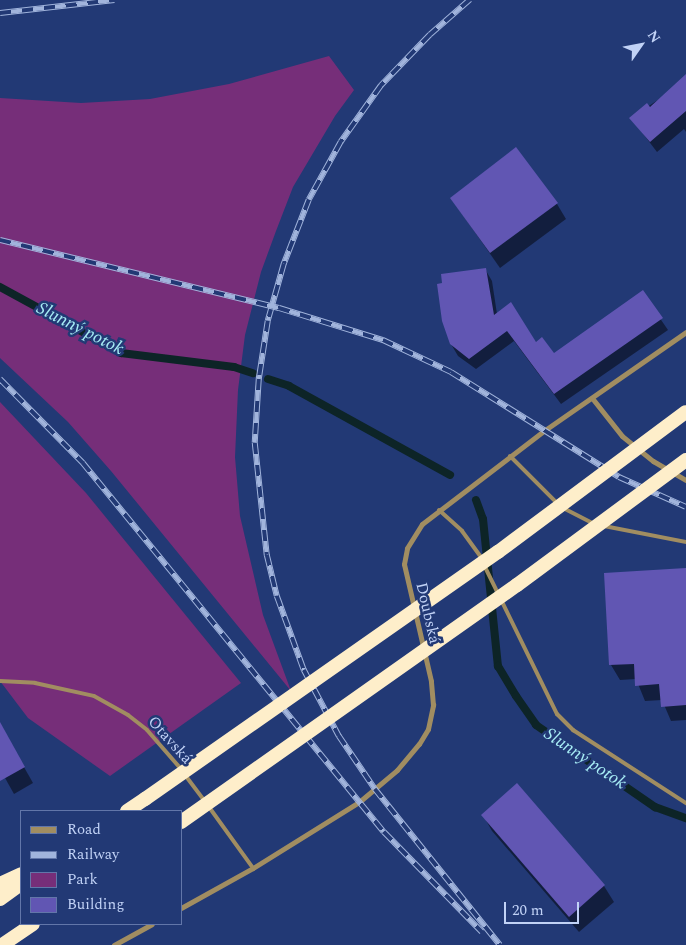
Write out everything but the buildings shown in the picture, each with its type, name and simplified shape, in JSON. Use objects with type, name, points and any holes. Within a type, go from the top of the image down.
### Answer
[{"type":"highway","points":[[128,810],[498,552],[686,412]]},
{"type":"highway","points":[[182,821],[509,591],[686,460]]},
{"type":"highway","points":[[0,884],[20,874]]},
{"type":"highway","points":[[0,898],[20,885]]},
{"type":"highway","points":[[2,945],[32,925]]},
{"type":"street","name":"Doubská","points":[[182,907],[253,868],[375,789],[397,770],[428,729],[433,705],[431,681],[404,564],[406,548],[422,524],[510,456],[686,332]]},
{"type":"street","points":[[592,398],[622,436],[652,461],[686,480]]},
{"type":"street","points":[[114,945],[150,925]]},
{"type":"lane","points":[[510,456],[558,505],[578,518],[686,542]]},
{"type":"lane","points":[[439,510],[462,531],[478,552],[557,714],[573,730],[686,803]]},
{"type":"lane","name":"Otavská","points":[[0,681],[35,683],[94,696],[128,715],[169,752],[253,868]]},
{"type":"green space","points":[[329,56],[354,90],[335,116],[293,187],[261,272],[245,335],[238,390],[235,457],[240,516],[263,615],[291,691],[111,471],[68,422],[0,358],[0,98],[81,103],[150,99],[229,84]]},
{"type":"green space","points":[[0,402],[86,493],[241,683],[110,776],[28,718],[0,681]]},
{"type":"waterway","name":"Slunný potok","points":[[0,287],[121,353],[234,367],[253,373]]},
{"type":"waterway","name":"Slunný potok","points":[[268,379],[289,386],[450,475]]},
{"type":"waterway","name":"Slunný potok","points":[[476,500],[483,519],[498,666],[516,696],[536,725],[655,807],[686,818]]},
{"type":"railway","points":[[0,13],[114,0]]},
{"type":"railway","points":[[470,0],[430,35],[381,86],[341,142],[309,200],[284,264],[268,321],[259,379],[255,443],[267,555],[277,596],[304,670],[339,736],[375,789],[500,945]]},
{"type":"railway","points":[[0,240],[279,308],[383,340],[451,372],[619,477],[686,507]]},
{"type":"railway","points":[[0,379],[83,463],[384,832],[482,932]]}]
